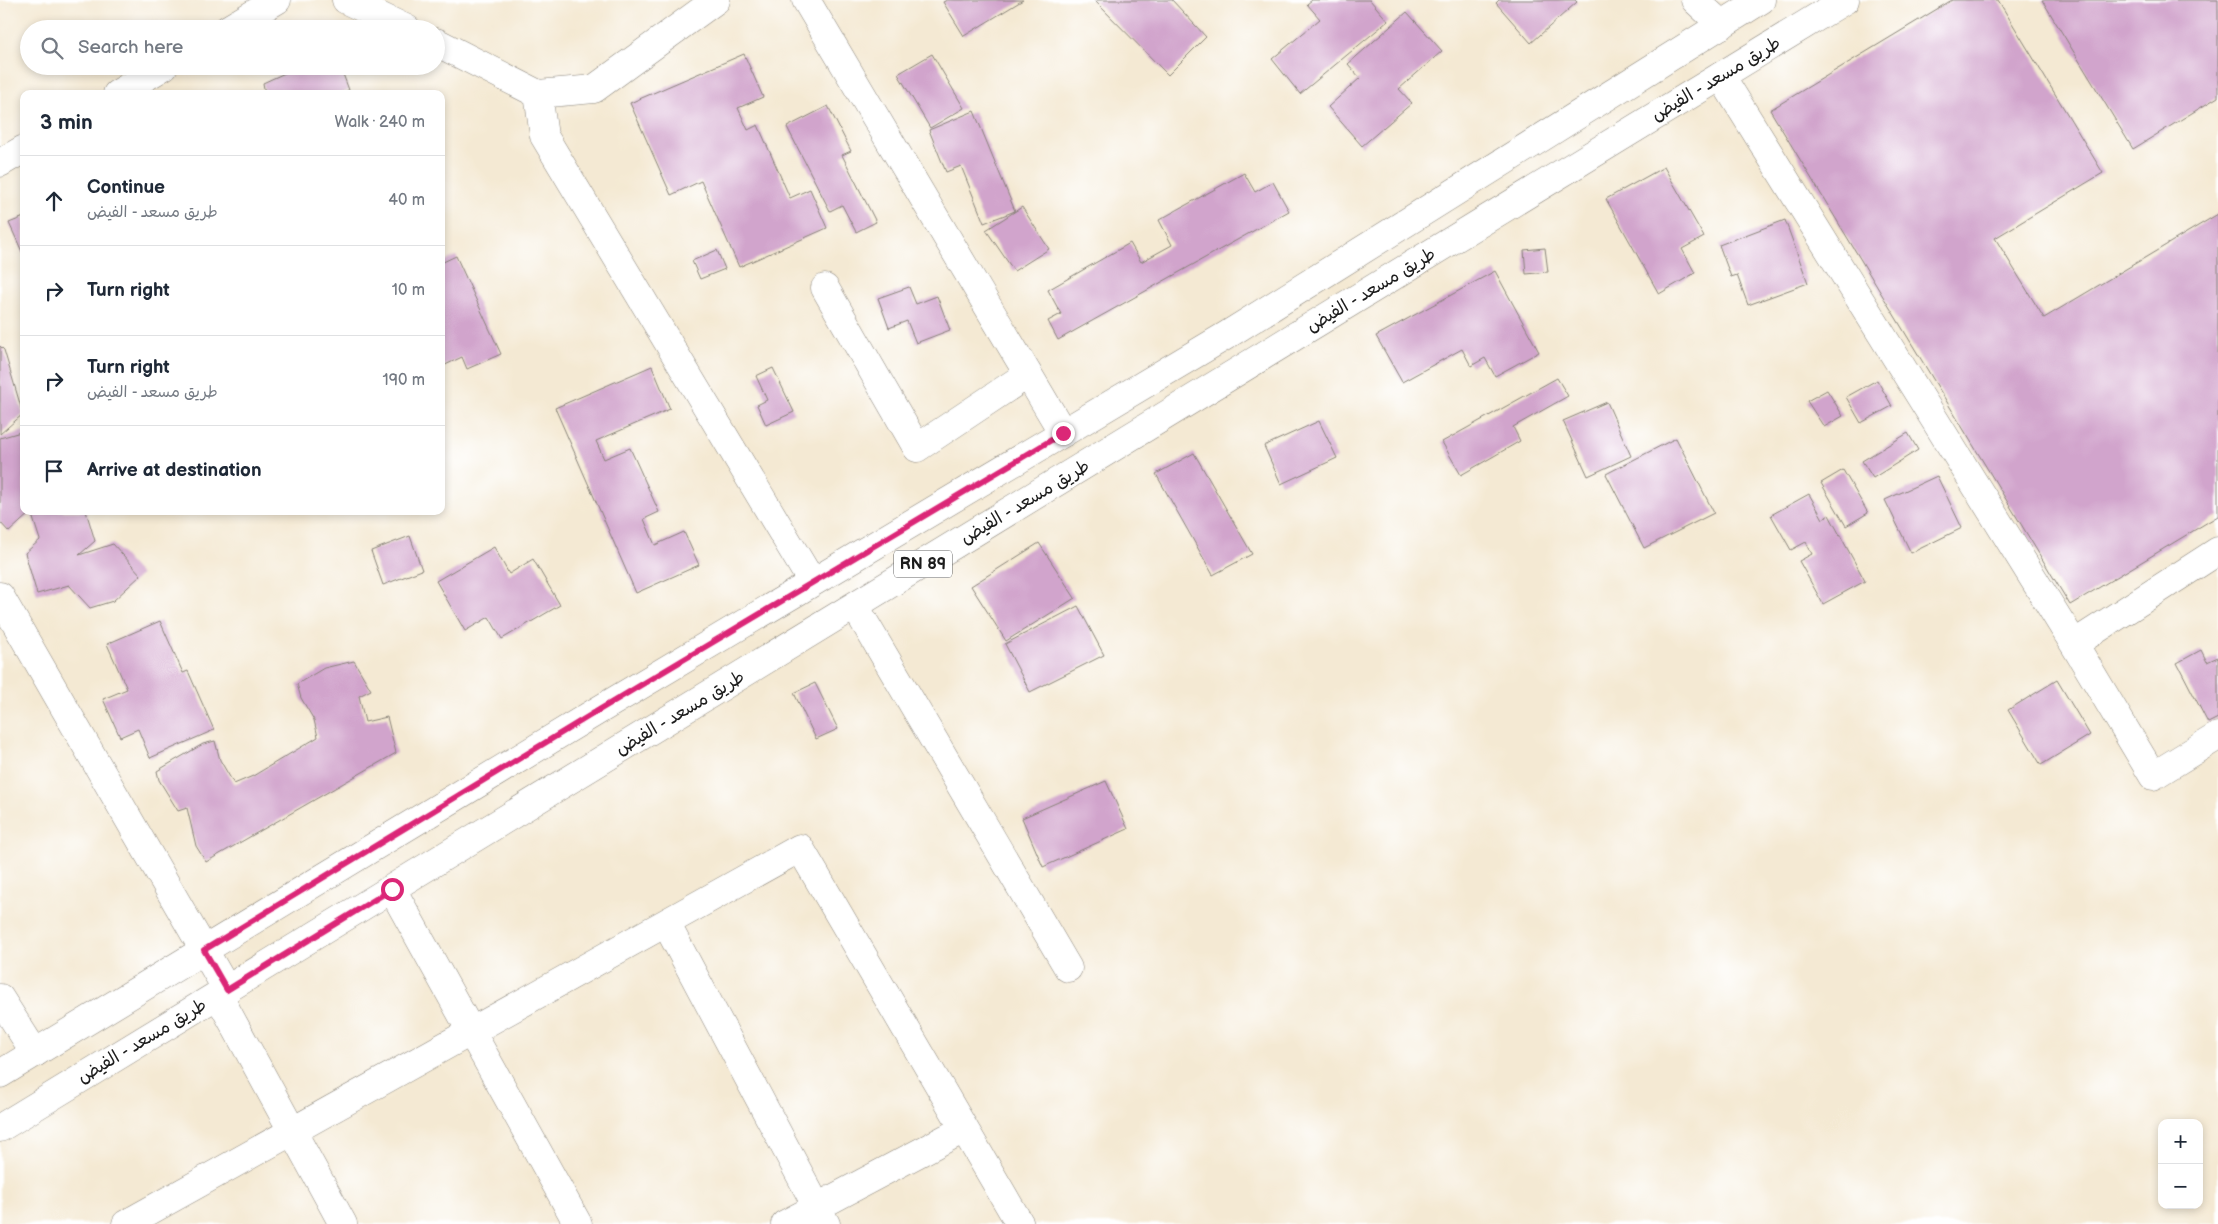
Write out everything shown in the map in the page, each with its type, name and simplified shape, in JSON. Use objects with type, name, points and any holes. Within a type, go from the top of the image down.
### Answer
[{"type":"street","points":[[243,20],[277,0]]},
{"type":"street","points":[[346,0],[388,20]]},
{"type":"street","points":[[445,47],[538,94],[594,89],[716,0]]},
{"type":"street","points":[[806,0],[1063,433]]},
{"type":"street","points":[[1695,0],[1722,25]]},
{"type":"street","name":"RN 89","points":[[0,1074],[812,582],[1228,334],[1761,0]]},
{"type":"street","name":"طريق مسعد - الفيض","points":[[0,1128],[1845,0]]},
{"type":"street","points":[[124,90],[149,75]]},
{"type":"street","points":[[1721,76],[2074,644],[2153,776],[2218,736]]},
{"type":"street","points":[[538,94],[544,136],[812,582]]},
{"type":"street","points":[[0,163],[20,151]]},
{"type":"street","points":[[825,288],[916,448],[1028,374]]},
{"type":"street","points":[[2074,644],[2218,551]]},
{"type":"street","points":[[0,596],[204,950],[292,1131],[343,1224]]},
{"type":"street","points":[[855,606],[1068,968]]},
{"type":"street","points":[[126,1224],[800,848],[1020,1224]]},
{"type":"street","points":[[392,889],[578,1224]]},
{"type":"street","points":[[666,923],[821,1216]]},
{"type":"street","points":[[0,998],[35,1053]]},
{"type":"street","points":[[786,1224],[821,1216],[964,1129]]},
{"type":"building","points":[[947,0],[1023,0],[964,36],[943,2]]},
{"type":"building","points":[[1094,0],[1172,0],[1206,37],[1168,75]]},
{"type":"building","points":[[1312,0],[1370,0],[1388,21],[1300,94],[1272,59],[1320,19],[1307,4]]},
{"type":"building","points":[[1499,0],[1575,0],[1577,2],[1531,43],[1496,3]]},
{"type":"building","points":[[1952,0],[1998,0],[2103,173],[1995,238],[2044,318],[2218,214],[2218,516],[2070,605],[1770,110]]},
{"type":"building","points":[[2042,0],[2218,0],[2218,97],[2133,149]]},
{"type":"building","points":[[1407,12],[1442,51],[1399,89],[1412,103],[1362,146],[1328,107],[1360,78],[1348,64]]},
{"type":"building","points":[[744,54],[763,97],[738,108],[748,130],[758,125],[790,198],[810,189],[827,228],[739,267],[701,181],[671,195],[630,103]]},
{"type":"building","points":[[932,54],[964,108],[930,128],[898,74]]},
{"type":"building","points":[[280,75],[343,75],[349,90],[264,90],[263,83]]},
{"type":"building","points":[[828,106],[851,151],[842,155],[876,222],[856,232],[842,205],[830,211],[787,127]]},
{"type":"building","points":[[974,111],[1015,211],[984,223],[961,166],[946,172],[929,130]]},
{"type":"building","points":[[1664,167],[1704,237],[1682,249],[1695,273],[1659,294],[1606,199]]},
{"type":"building","points":[[1244,173],[1255,192],[1273,182],[1289,211],[1058,340],[1048,321],[1061,314],[1048,290],[1130,243],[1141,262],[1172,245],[1159,220]]},
{"type":"building","points":[[1022,207],[1049,249],[1014,271],[986,230]]},
{"type":"building","points":[[20,219],[20,247],[9,223]]},
{"type":"building","points":[[1785,220],[1808,283],[1748,305],[1737,275],[1731,277],[1719,245]]},
{"type":"building","points":[[1545,248],[1548,272],[1526,274],[1524,250]]},
{"type":"building","points":[[717,250],[725,269],[700,279],[692,261]]},
{"type":"building","points":[[456,256],[501,354],[467,369],[462,357],[445,365],[445,261]]},
{"type":"building","points":[[1495,271],[1539,352],[1495,376],[1485,358],[1471,366],[1462,349],[1402,382],[1376,336]]},
{"type":"building","points":[[909,287],[916,304],[937,296],[950,330],[916,343],[907,321],[889,328],[878,298]]},
{"type":"building","points":[[0,346],[4,350],[20,404],[20,417],[0,434]]},
{"type":"building","points":[[652,366],[670,409],[596,441],[604,459],[630,448],[659,512],[644,519],[655,545],[684,532],[699,565],[636,593],[555,408]]},
{"type":"building","points":[[773,368],[794,412],[766,425],[757,405],[767,400],[756,376]]},
{"type":"building","points":[[1557,378],[1568,396],[1513,427],[1520,441],[1461,475],[1442,442]]},
{"type":"building","points":[[1877,380],[1892,406],[1861,423],[1846,397]]},
{"type":"building","points":[[1827,390],[1843,416],[1824,427],[1807,401]]},
{"type":"building","points":[[1607,402],[1631,456],[1588,476],[1563,421]]},
{"type":"building","points":[[1319,421],[1337,458],[1281,484],[1264,446]]},
{"type":"building","points":[[20,432],[20,515],[28,515],[9,532],[0,522],[0,438]]},
{"type":"building","points":[[1908,433],[1918,450],[1873,478],[1862,461]]},
{"type":"building","points":[[1676,438],[1714,513],[1644,548],[1606,474]]},
{"type":"building","points":[[1194,453],[1252,554],[1213,575],[1156,474]]},
{"type":"building","points":[[1843,470],[1868,513],[1846,526],[1821,483]]},
{"type":"building","points":[[1937,476],[1962,528],[1911,553],[1885,500]]},
{"type":"building","points":[[1809,494],[1823,519],[1829,515],[1865,581],[1823,604],[1799,561],[1812,554],[1806,542],[1791,550],[1771,515]]},
{"type":"building","points":[[32,515],[87,515],[95,541],[79,555],[113,544],[141,575],[113,601],[90,608],[69,585],[37,594],[25,553],[40,540]]},
{"type":"building","points":[[410,536],[422,570],[383,585],[371,551]]},
{"type":"building","points":[[1039,543],[1075,598],[1006,641],[971,586]]},
{"type":"building","points":[[494,547],[509,574],[533,559],[560,605],[502,639],[489,617],[465,631],[436,581]]},
{"type":"building","points":[[1078,606],[1104,655],[1030,692],[1005,644]]},
{"type":"building","points":[[160,621],[183,673],[188,671],[214,730],[150,758],[138,729],[120,737],[103,699],[127,689],[107,644]]},
{"type":"building","points":[[2201,650],[2207,662],[2218,657],[2218,718],[2208,723],[2177,663]]},
{"type":"building","points":[[354,661],[371,690],[359,696],[365,722],[387,717],[396,753],[206,862],[196,846],[187,808],[178,811],[159,780],[157,771],[203,744],[215,741],[220,760],[234,784],[253,776],[318,737],[314,720],[301,698],[297,684],[324,668]]},
{"type":"building","points":[[2057,680],[2090,735],[2041,765],[2008,710]]},
{"type":"building","points":[[815,683],[838,729],[816,739],[794,693]]},
{"type":"building","points":[[1106,781],[1128,829],[1043,867],[1022,818]]},
{"type":"route","points":[[392,889],[227,990],[204,950],[599,710],[1063,433]]}]
